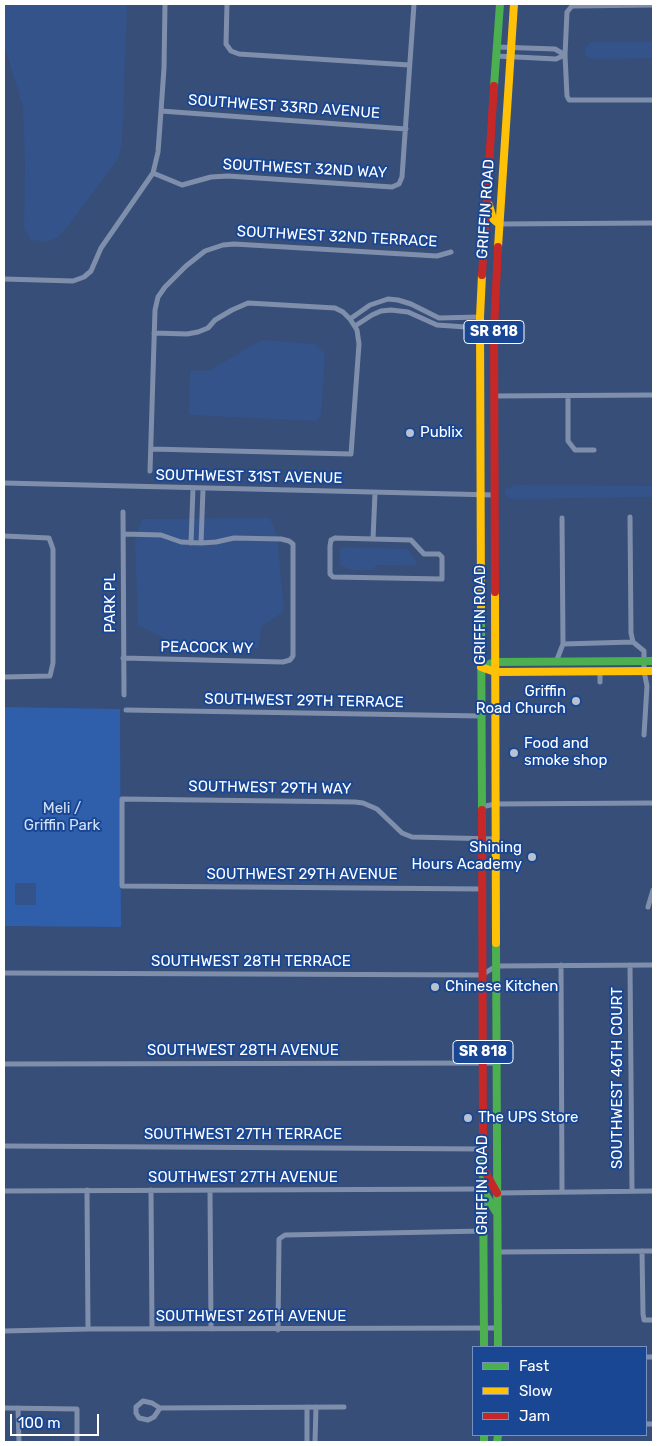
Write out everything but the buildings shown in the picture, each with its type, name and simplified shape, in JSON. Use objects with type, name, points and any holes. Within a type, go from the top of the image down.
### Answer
[{"type":"main road","name":"GRIFFIN ROAD","points":[[484,1346],[480,317],[486,196],[500,4]]},
{"type":"main road","name":"GRIFFIN ROAD","points":[[498,1346],[494,396],[497,254],[514,4]]},
{"type":"main road","points":[[486,196],[493,219],[499,224]]},
{"type":"main road","points":[[485,229],[493,237],[497,254]]},
{"type":"main road","points":[[480,362],[485,385],[494,396]]},
{"type":"main road","points":[[481,667],[495,662],[653,661]]},
{"type":"main road","points":[[481,667],[495,672],[653,671]]},
{"type":"main road","points":[[483,1168],[497,1193]]},
{"type":"main road","points":[[483,1190],[497,1214]]},
{"type":"street","points":[[4,279],[73,281],[84,277],[91,271],[101,248],[153,173],[158,152],[161,111],[165,4]]},
{"type":"street","points":[[227,4],[226,44],[231,51],[239,54],[409,65]]},
{"type":"street","points":[[406,128],[414,4]]},
{"type":"street","points":[[653,5],[572,6],[567,12],[565,55],[567,96],[569,100],[653,100]]},
{"type":"street","points":[[497,47],[556,49],[565,55]]},
{"type":"street","points":[[496,56],[556,59],[565,55]]},
{"type":"street","name":"SOUTHWEST 33RD AVENUE","points":[[161,111],[406,128]]},
{"type":"street","name":"SOUTHWEST 32ND WAY","points":[[153,173],[182,185],[210,177],[228,176],[392,187],[399,184],[402,177],[406,128]]},
{"type":"street","points":[[499,224],[653,223]]},
{"type":"street","name":"SOUTHWEST 32ND TERRACE","points":[[150,471],[155,310],[158,297],[165,287],[186,266],[205,251],[223,245],[234,244],[437,256],[451,252]]},
{"type":"street","points":[[350,319],[370,305],[388,299],[411,304],[439,318],[480,317]]},
{"type":"street","points":[[151,450],[352,454],[358,344],[355,326],[343,312],[335,308],[248,303],[232,310],[215,320],[208,328],[198,332],[187,334],[154,333]]},
{"type":"street","points":[[355,326],[381,311],[392,310],[408,312],[437,325],[480,328]]},
{"type":"street","points":[[494,396],[653,395]]},
{"type":"street","points":[[568,396],[568,441],[575,450],[594,450]]},
{"type":"street","name":"SOUTHWEST 31ST AVENUE","points":[[4,483],[494,495]]},
{"type":"street","points":[[191,543],[193,488]]},
{"type":"street","points":[[124,534],[160,535],[181,542],[201,543],[203,489]]},
{"type":"street","points":[[373,539],[375,493]]},
{"type":"street","name":"PARK PL","points":[[123,512],[124,695]]},
{"type":"street","points":[[630,517],[631,633],[633,642],[644,651],[644,671],[647,686],[644,734]]},
{"type":"street","points":[[556,662],[564,644],[562,518]]},
{"type":"street","points":[[4,536],[49,538],[53,549],[53,663],[50,676],[4,677]]},
{"type":"street","name":"PEACOCK WY","points":[[123,658],[283,662],[290,660],[293,656],[292,544],[281,539],[234,538],[201,543]]},
{"type":"street","points":[[335,538],[373,539],[411,540],[424,554],[439,554],[442,557],[442,579],[333,577],[330,574],[331,540],[335,538]]},
{"type":"street","points":[[564,644],[633,642]]},
{"type":"street","points":[[600,672],[600,682]]},
{"type":"street","name":"SOUTHWEST 29TH TERRACE","points":[[126,710],[482,716]]},
{"type":"street","name":"SOUTHWEST 29TH WAY","points":[[122,886],[122,799],[355,802],[377,809],[402,833],[412,837],[496,839]]},
{"type":"street","points":[[482,807],[495,804],[653,803]]},
{"type":"street","name":"SOUTHWEST 29TH AVENUE","points":[[122,886],[482,889]]},
{"type":"street","points":[[648,907],[653,890]]},
{"type":"street","points":[[561,965],[562,1192]]},
{"type":"street","name":"SOUTHWEST 46TH COURT","points":[[630,965],[632,1191]]},
{"type":"street","points":[[496,966],[653,965]]},
{"type":"street","name":"SOUTHWEST 28TH TERRACE","points":[[4,973],[482,974],[496,966]]},
{"type":"street","name":"SOUTHWEST 28TH AVENUE","points":[[4,1064],[496,1063]]},
{"type":"street","name":"SOUTHWEST 27TH TERRACE","points":[[4,1146],[483,1149]]},
{"type":"street","points":[[88,1190],[88,1329]]},
{"type":"street","points":[[152,1190],[152,1329]]},
{"type":"street","name":"SOUTHWEST 27TH AVENUE","points":[[4,1191],[483,1190]]},
{"type":"street","points":[[210,1191],[211,1329]]},
{"type":"street","points":[[497,1193],[653,1191]]},
{"type":"street","points":[[278,1330],[279,1239],[285,1234],[483,1231]]},
{"type":"street","points":[[642,1251],[644,1320],[653,1320]]},
{"type":"street","points":[[498,1252],[653,1251]]},
{"type":"street","name":"SOUTHWEST 26TH AVENUE","points":[[4,1331],[498,1328]]},
{"type":"street","points":[[160,1408],[154,1417],[148,1420],[139,1418],[136,1414],[136,1407],[143,1401],[152,1402],[160,1408],[344,1407]]},
{"type":"street","points":[[307,1407],[307,1442]]},
{"type":"street","points":[[315,1442],[316,1407]]},
{"type":"street","points":[[4,1408],[77,1409],[77,1442]]},
{"type":"street","points":[[18,1408],[19,1442]]},
{"type":"street","points":[[307,1427],[315,1427]]},
{"type":"green space","name":"Meli / Griffin Park","points":[[4,707],[120,709],[121,927],[4,926]]},
{"type":"shaded area","points":[[4,4],[127,4],[122,143],[118,159],[69,225],[57,238],[47,242],[31,240],[24,229],[25,163],[23,107],[4,44]]},
{"type":"shaded area","points":[[592,42],[653,42],[653,58],[593,59],[586,56],[585,47]]},
{"type":"shaded area","points":[[262,340],[315,344],[325,354],[321,415],[316,421],[189,415],[190,371],[208,371]]},
{"type":"shaded area","points":[[516,485],[653,486],[653,497],[510,499],[505,495],[505,489]]},
{"type":"shaded area","points":[[270,518],[277,535],[283,612],[262,626],[258,648],[180,652],[163,638],[138,625],[135,540],[142,519]]},
{"type":"shaded area","points":[[342,547],[407,549],[417,562],[416,566],[376,565],[374,570],[351,570],[340,565],[340,549]]},
{"type":"shaded area","points":[[15,883],[36,883],[36,905],[15,905]]},
{"type":"traffic: fast","points":[[494,86],[500,4]]},
{"type":"traffic: fast","points":[[481,607],[482,810]]},
{"type":"traffic: fast","points":[[481,667],[495,662],[653,661]]},
{"type":"traffic: fast","points":[[496,943],[498,1346]]},
{"type":"traffic: fast","points":[[483,1156],[484,1346]]},
{"type":"traffic: fast","points":[[483,1190],[496,1212]]},
{"type":"traffic: fast","points":[[484,1436],[484,1442]]},
{"type":"traffic: fast","points":[[497,1442],[498,1436]]},
{"type":"traffic: slow","points":[[498,247],[514,4]]},
{"type":"traffic: slow","points":[[489,205],[493,219],[499,224]]},
{"type":"traffic: slow","points":[[481,607],[480,317],[482,275]]},
{"type":"traffic: slow","points":[[495,592],[496,943]]},
{"type":"traffic: slow","points":[[481,667],[495,672],[653,671]]},
{"type":"traffic: jam","points":[[482,275],[494,86]]},
{"type":"traffic: jam","points":[[495,592],[494,329],[498,247]]},
{"type":"traffic: jam","points":[[482,810],[483,1156]]},
{"type":"traffic: jam","points":[[484,1170],[497,1193]]},
{"type":"place","name":"Publix","points":[[410,433]]},
{"type":"place","name":"Griffin Road Church","points":[[576,701]]},
{"type":"place","name":"Food and smoke shop","points":[[514,753]]},
{"type":"place","name":"Shining Hours Academy","points":[[532,857]]},
{"type":"place","name":"Chinese Kitchen","points":[[435,987]]},
{"type":"place","name":"The UPS Store","points":[[468,1118]]}]
